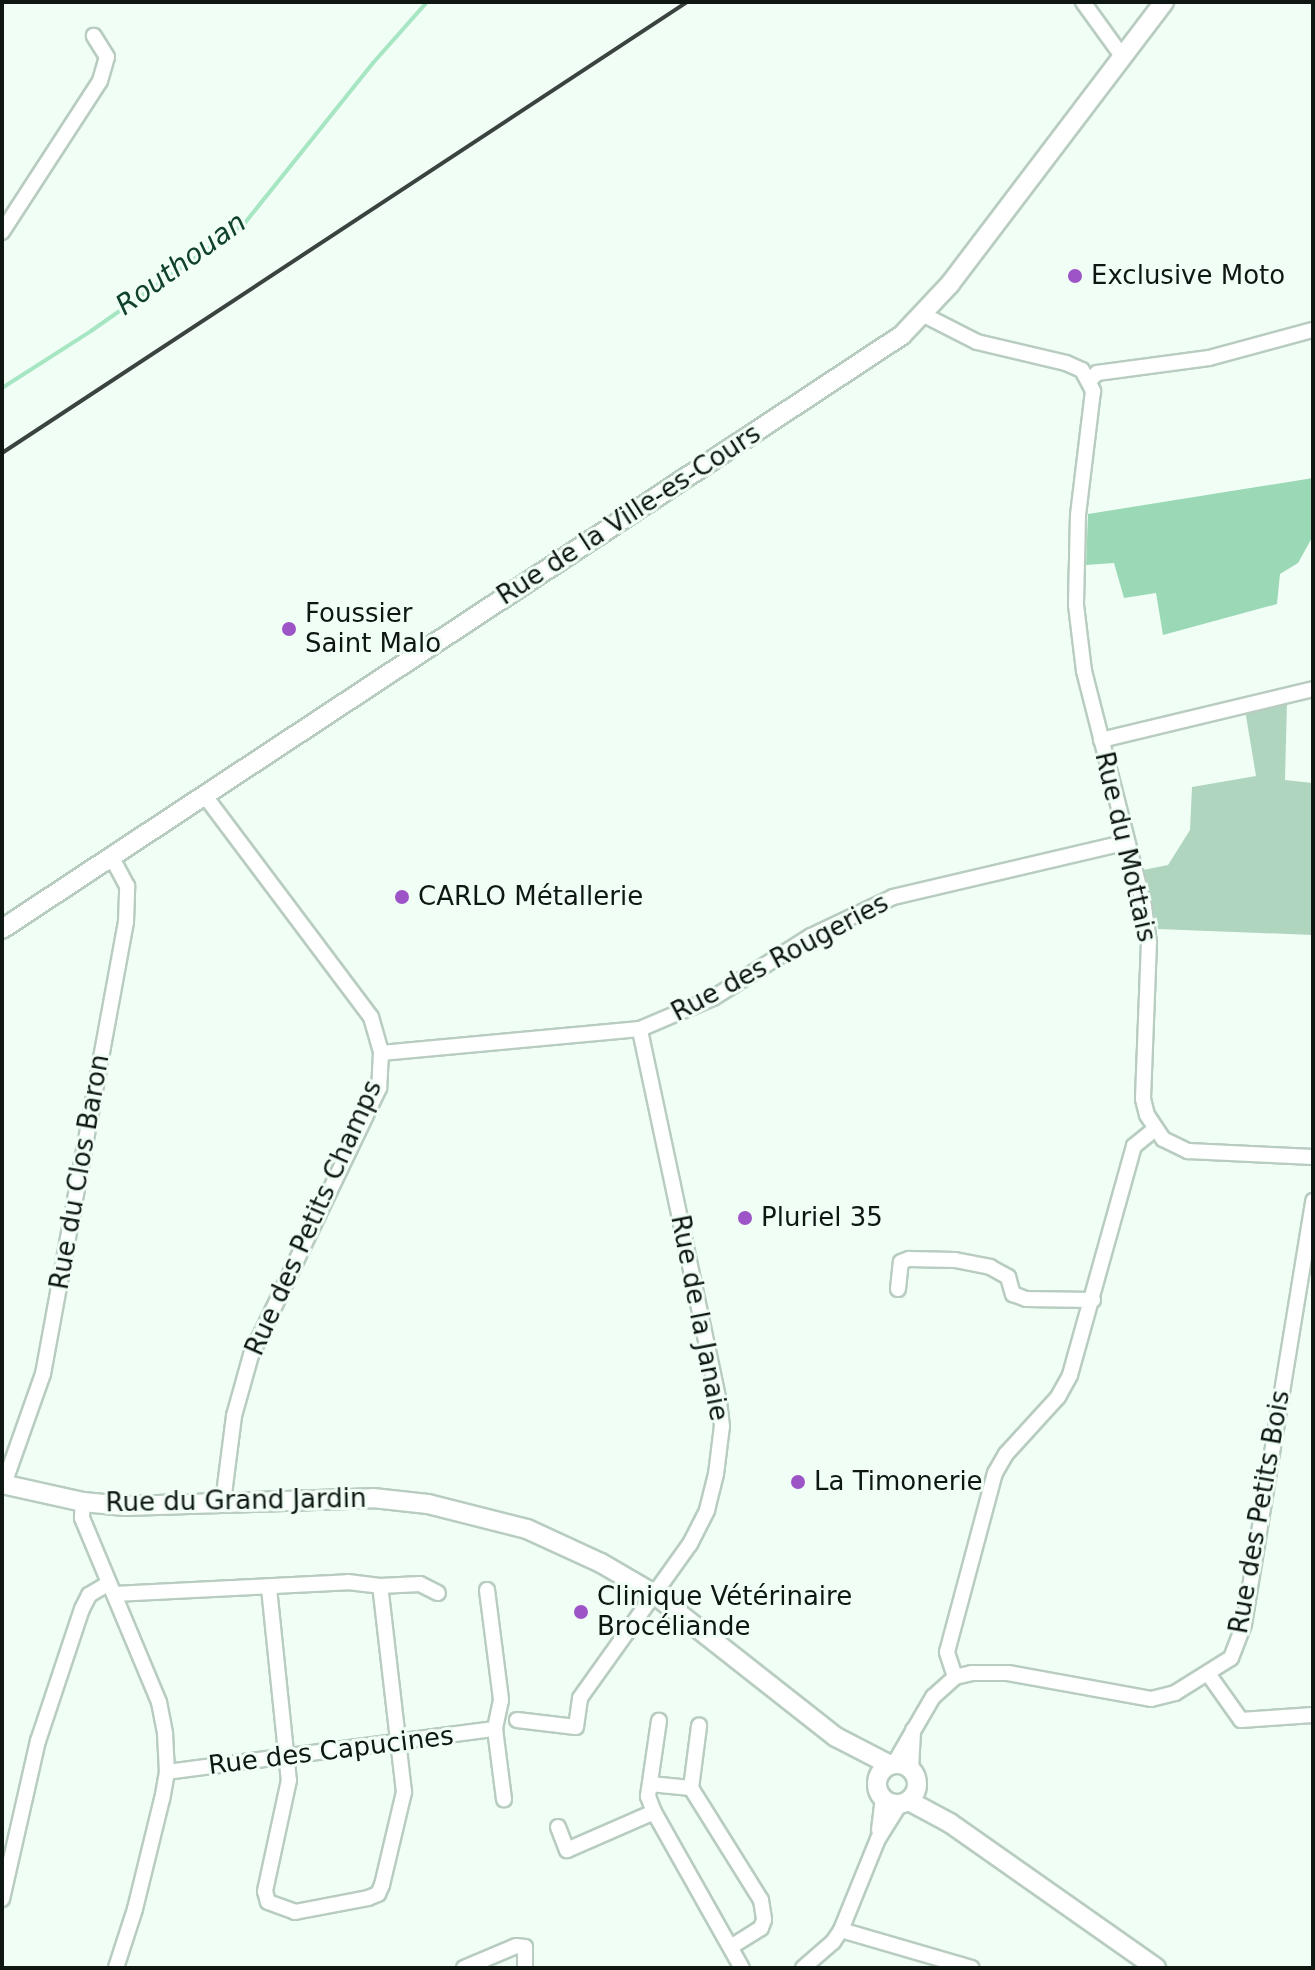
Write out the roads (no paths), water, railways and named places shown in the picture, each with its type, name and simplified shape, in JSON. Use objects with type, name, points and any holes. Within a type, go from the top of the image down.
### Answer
[{"type":"street","points":[[1083,2],[1122,56]]},
{"type":"street","name":"Rue de la Ville-es-Cours","points":[[2,929],[878,352],[924,315],[1164,2]]},
{"type":"street","points":[[2,232],[100,81],[107,57],[94,36]]},
{"type":"street","points":[[924,315],[977,342],[1066,363],[1082,370],[1090,380],[1097,373],[1209,358],[1313,330]]},
{"type":"street","name":"Rue du Mottais","points":[[1090,380],[1094,401],[1078,515],[1076,605],[1084,671],[1149,942],[1143,1099],[1155,1129]]},
{"type":"street","points":[[1101,740],[1313,689]]},
{"type":"street","name":"Rue des Petits Champs","points":[[205,796],[371,1017],[381,1053],[379,1088],[251,1355],[234,1416],[223,1502]]},
{"type":"street","name":"Rue des Rougeries","points":[[381,1053],[640,1029],[713,998],[811,936],[893,897],[1127,842]]},
{"type":"street","name":"Rue du Clos Baron","points":[[3,1484],[43,1374],[126,922],[127,886],[112,858]]},
{"type":"street","name":"Rue de la Janaie","points":[[517,1720],[576,1727],[580,1698],[690,1544],[707,1510],[718,1463],[722,1426],[640,1029]]},
{"type":"street","points":[[803,1968],[833,1942],[841,1930],[878,1839],[903,1769],[913,1730],[933,1697],[955,1677],[947,1652],[995,1473],[1006,1454],[1058,1397],[1070,1375],[1134,1146],[1155,1129],[1174,1146],[1188,1151],[1313,1157]]},
{"type":"street","name":"Rue des Petits Bois","points":[[955,1677],[972,1673],[1008,1673],[1151,1699],[1175,1693],[1209,1675],[1231,1658],[1244,1624],[1313,1201]]},
{"type":"street","points":[[898,1289],[901,1262],[909,1259],[955,1260],[990,1267],[1008,1277],[1013,1294],[1026,1299],[1093,1300]]},
{"type":"street","name":"Rue du Grand Jardin","points":[[3,1484],[83,1502],[155,1506],[330,1496],[428,1504],[527,1529],[601,1563],[654,1594],[836,1737],[892,1796],[950,1823],[1156,1968]]},
{"type":"street","points":[[83,1502],[82,1518],[159,1702],[165,1734],[167,1772],[135,1909],[116,1968]]},
{"type":"street","points":[[2,1899],[38,1741],[89,1595],[111,1588],[269,1588],[348,1582],[380,1586],[420,1584],[438,1593]]},
{"type":"street","points":[[269,1588],[289,1780],[265,1891],[268,1902],[277,1908],[308,1911],[378,1894],[404,1792],[380,1586]]},
{"type":"street","points":[[487,1590],[501,1700],[495,1729],[504,1799]]},
{"type":"street","points":[[1209,1675],[1241,1720],[1313,1715]]},
{"type":"street","points":[[659,1721],[648,1796],[654,1812],[742,1968]]},
{"type":"street","points":[[699,1726],[691,1788],[764,1911],[761,1928],[731,1947]]},
{"type":"street","name":"Rue des Capucines","points":[[167,1772],[495,1729]]},
{"type":"street","name":"Rue du Grand Jardin","points":[[836,1737],[903,1769],[950,1823]]},
{"type":"street","points":[[892,1796],[915,1795],[903,1769]]},
{"type":"street","points":[[650,1784],[691,1788]]},
{"type":"street","points":[[558,1827],[567,1850],[654,1812]]},
{"type":"street","points":[[841,1930],[954,1966],[972,1968]]},
{"type":"street","points":[[464,1968],[516,1946],[525,1947],[525,1968]]},
{"type":"waterway","name":"Routhouan","points":[[2,388],[91,331],[244,224],[373,63],[427,2]]},
{"type":"railway","points":[[2,453],[687,2]]},
{"type":"place","name":"Exclusive Moto","points":[[1075,276]]},
{"type":"place","name":"Foussier Saint Malo","points":[[289,629]]},
{"type":"place","name":"CARLO Métallerie","points":[[402,897]]},
{"type":"place","name":"Pluriel 35","points":[[745,1218]]},
{"type":"place","name":"La Timonerie","points":[[798,1482]]},
{"type":"place","name":"Clinique Vétérinaire Brocéliande","points":[[581,1612]]}]
